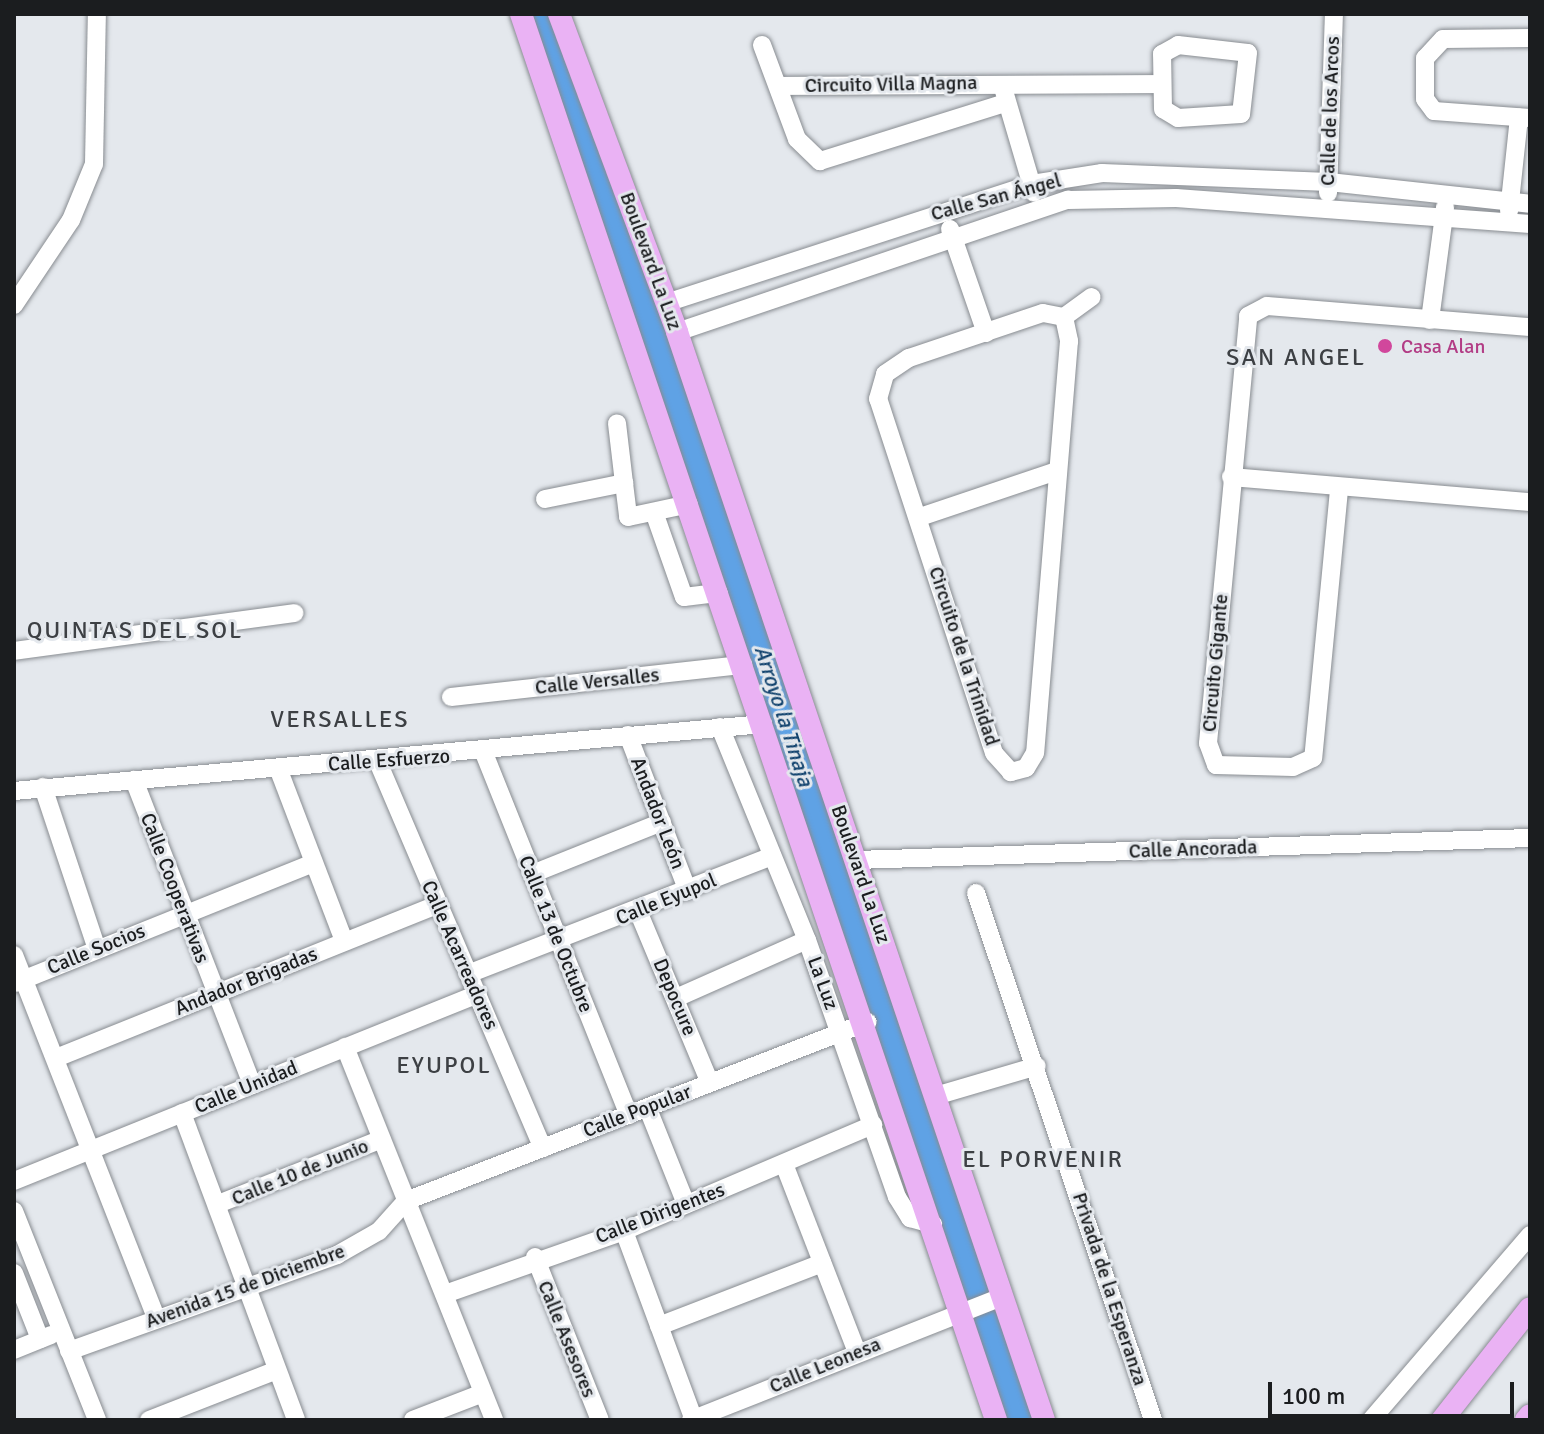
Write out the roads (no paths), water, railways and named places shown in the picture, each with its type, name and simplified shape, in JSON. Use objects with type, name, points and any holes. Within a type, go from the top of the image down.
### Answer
[{"type":"main road","name":"Boulevard La Luz","points":[[521,14],[868,1022],[933,1224],[966,1310],[996,1420]]},
{"type":"main road","name":"Boulevard La Luz","points":[[559,14],[677,332],[856,860],[935,1096],[994,1300],[1044,1420]]},
{"type":"main road","points":[[1442,1420],[1530,1308]]},
{"type":"street","points":[[14,305],[71,220],[94,164],[97,14]]},
{"type":"street","name":"Calle de los Arcos","points":[[1326,207],[1334,14]]},
{"type":"street","points":[[1509,222],[1524,118],[1434,111],[1425,99],[1425,58],[1443,39],[1530,38]]},
{"type":"street","name":"Circuito Villa Magna","points":[[762,45],[797,139],[820,161],[1005,103]]},
{"type":"street","points":[[1170,46],[1234,46],[1251,61],[1247,103],[1234,117],[1171,115],[1159,84],[1170,46]]},
{"type":"street","name":"Circuito Villa Magna","points":[[1004,83],[1005,103],[1038,208]]},
{"type":"street","name":"Circuito Villa Magna","points":[[779,86],[1159,84]]},
{"type":"street","name":"Calle San Ángel","points":[[666,303],[1032,184],[1137,171],[1329,182],[1530,204]]},
{"type":"street","name":"Calle San Ángel","points":[[677,332],[1038,208],[1134,196],[1326,207],[1530,224]]},
{"type":"street","points":[[1430,320],[1447,196]]},
{"type":"street","points":[[944,211],[986,333]]},
{"type":"street","points":[[1064,317],[1092,297]]},
{"type":"street","name":"Circuito Gigante","points":[[1339,490],[1318,746],[1313,758],[1293,767],[1224,769],[1210,757],[1208,743],[1243,326],[1257,308],[1530,327]]},
{"type":"street","name":"Circuito de la Trinidad","points":[[1043,313],[1064,317],[1069,341],[1054,472],[1035,753],[1019,771],[1005,769],[994,753],[920,517],[881,413],[879,386],[909,358],[1043,313]]},
{"type":"street","points":[[617,423],[628,517],[689,504]]},
{"type":"street","points":[[920,517],[1054,472]]},
{"type":"street","points":[[1231,477],[1339,490],[1530,502]]},
{"type":"street","points":[[545,499],[624,483]]},
{"type":"street","points":[[654,512],[684,597],[719,593]]},
{"type":"street","points":[[14,651],[294,613]]},
{"type":"street","name":"Calle Versalles","points":[[451,697],[743,665]]},
{"type":"street","name":"Calle Esfuerzo","points":[[14,791],[484,753],[628,735],[763,724]]},
{"type":"street","name":"La Luz","points":[[720,727],[807,940],[901,1208],[933,1224]]},
{"type":"street","name":"Andador León","points":[[628,735],[688,891]]},
{"type":"street","name":"Calle 13 de Octubre","points":[[484,753],[629,1115]]},
{"type":"street","name":"Calle Acarreadores","points":[[378,762],[543,1148]]},
{"type":"street","points":[[278,768],[344,941]]},
{"type":"street","name":"Calle Cooperativas","points":[[134,780],[252,1085]]},
{"type":"street","points":[[43,787],[96,946]]},
{"type":"street","points":[[532,874],[662,822]]},
{"type":"street","name":"Calle Ancorada","points":[[856,860],[1530,838]]},
{"type":"street","name":"Calle Eyupol","points":[[468,974],[638,911],[772,856]]},
{"type":"street","name":"Calle Socios","points":[[19,981],[96,946],[313,863]]},
{"type":"street","name":"Privada de la Esperanza","points":[[976,893],[1037,1066],[1153,1420]]},
{"type":"street","name":"Andador Brigadas","points":[[56,1058],[437,905]]},
{"type":"street","name":"Depocure","points":[[638,911],[710,1083]]},
{"type":"street","points":[[676,998],[807,940]]},
{"type":"street","points":[[14,955],[19,981],[56,1058],[157,1319]]},
{"type":"street","name":"Calle Unidad","points":[[14,1181],[478,994]]},
{"type":"street","name":"Calle Popular","points":[[406,1201],[868,1022]]},
{"type":"street","points":[[345,1047],[494,1420]]},
{"type":"street","points":[[935,1096],[1037,1066]]},
{"type":"street","points":[[648,1109],[686,1204]]},
{"type":"street","points":[[182,1113],[218,1204],[292,1419]]},
{"type":"street","name":"Calle Dirigentes","points":[[445,1294],[535,1257],[624,1231],[873,1125]]},
{"type":"street","name":"Calle 10 de Junio","points":[[218,1204],[382,1139]]},
{"type":"street","points":[[784,1164],[857,1352]]},
{"type":"street","name":"Avenida 15 de Diciembre","points":[[69,1351],[337,1255],[379,1231],[406,1201]]},
{"type":"street","points":[[14,1211],[97,1420]]},
{"type":"street","points":[[624,1231],[693,1420]]},
{"type":"street","points":[[1371,1420],[1530,1235]]},
{"type":"street","name":"Calle Asesores","points":[[535,1257],[600,1420]]},
{"type":"street","points":[[659,1326],[822,1263]]},
{"type":"street","points":[[14,1273],[40,1339]]},
{"type":"street","name":"Calle Leonesa","points":[[693,1420],[857,1352],[994,1300]]},
{"type":"street","points":[[14,1350],[61,1331]]},
{"type":"street","points":[[149,1420],[195,1411],[277,1370]]},
{"type":"street","points":[[413,1420],[483,1393]]},
{"type":"waterway","name":"Arroyo la Tinaja","points":[[543,14],[1019,1420]]},
{"type":"place","name":"Casa Alan","points":[[1385,346]]},
{"type":"district","name":"SAN ANGEL","points":[[1296,358]]},
{"type":"district","name":"QUINTAS DEL SOL","points":[[135,631]]},
{"type":"district","name":"VERSALLES","points":[[340,720]]},
{"type":"district","name":"EYUPOL","points":[[444,1066]]},
{"type":"district","name":"EL PORVENIR","points":[[1043,1160]]}]
